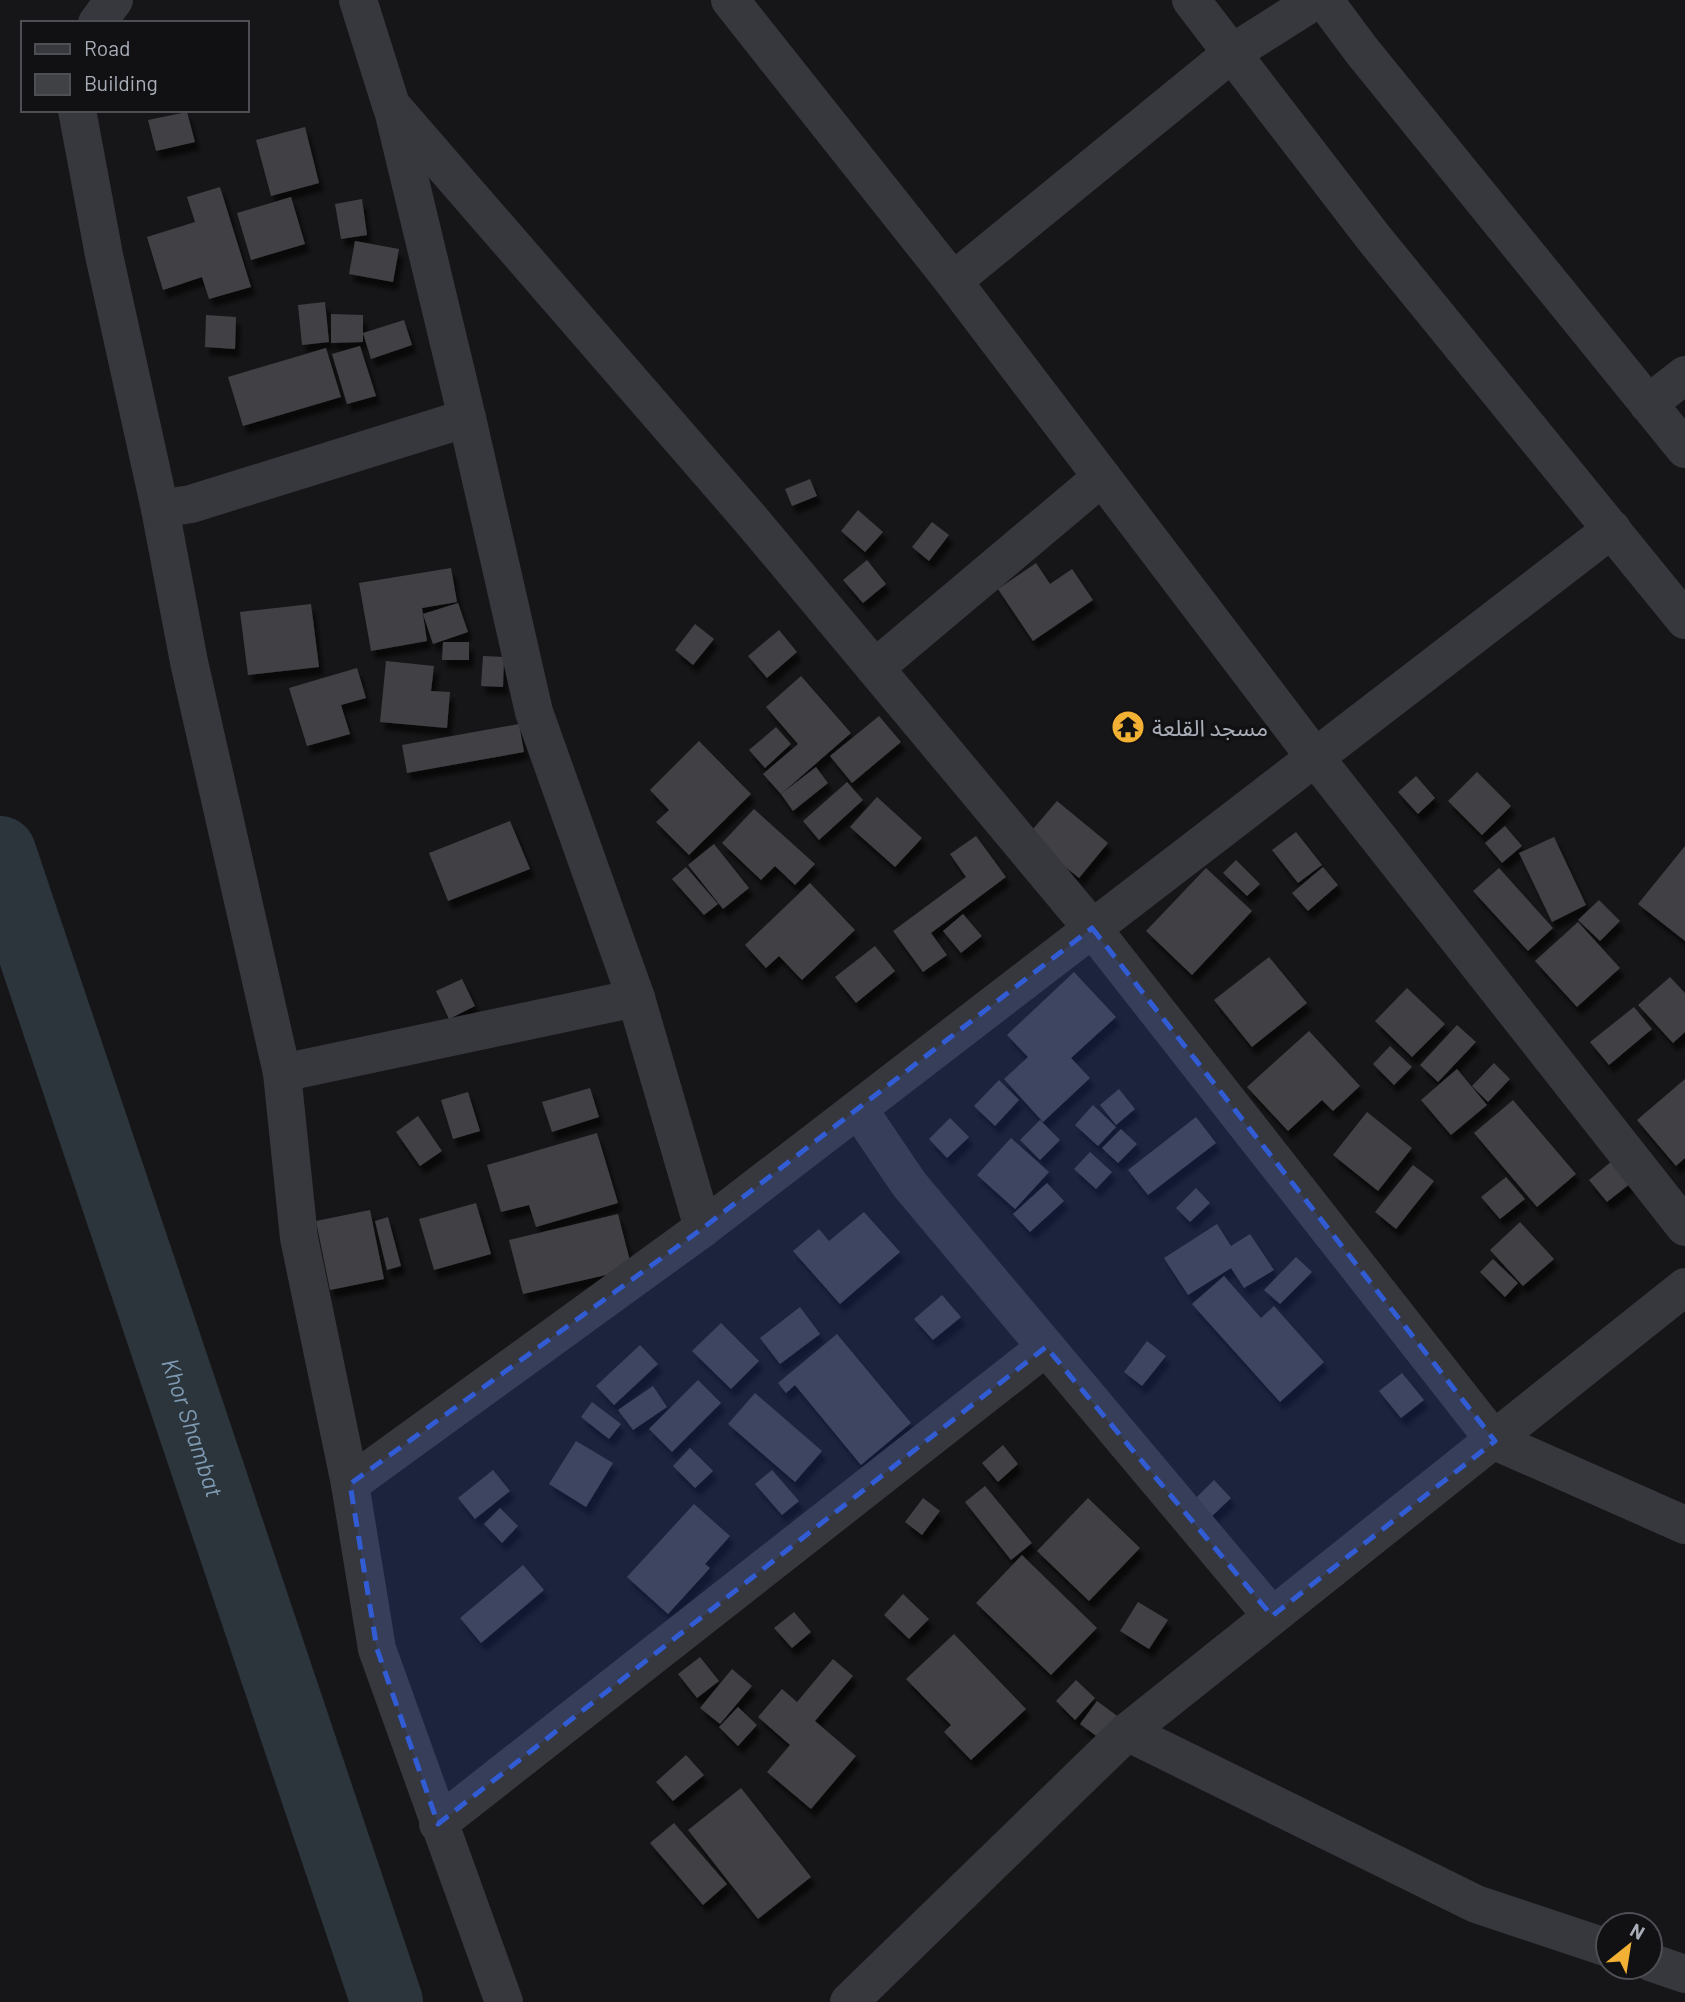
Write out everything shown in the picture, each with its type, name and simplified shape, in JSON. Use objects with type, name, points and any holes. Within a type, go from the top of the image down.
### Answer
[{"type":"street","points":[[98,21],[114,0]]},
{"type":"street","points":[[358,0],[391,105],[467,418],[534,712],[636,998],[704,1227]]},
{"type":"street","points":[[730,0],[953,281],[1314,756],[1685,1227]]},
{"type":"street","points":[[1191,0],[1373,237],[1685,620]]},
{"type":"street","points":[[953,281],[1232,53],[1316,0]]},
{"type":"street","points":[[1324,0],[1362,51],[1685,449]]},
{"type":"street","points":[[391,105],[752,521],[1092,928],[1495,1441],[1685,1525]]},
{"type":"street","points":[[77,112],[104,255],[160,509],[189,662],[282,1073],[299,1238],[350,1483],[377,1649],[504,2002]]},
{"type":"street","points":[[1648,404],[1685,375]]},
{"type":"street","points":[[160,509],[191,504],[467,418]]},
{"type":"street","points":[[875,668],[1102,477]]},
{"type":"street","points":[[350,1483],[704,1227],[859,1110],[1314,756],[1612,530]]},
{"type":"street","points":[[282,1073],[636,998]]},
{"type":"street","points":[[859,1110],[909,1184],[1272,1616]]},
{"type":"street","points":[[849,2002],[1126,1732],[1495,1441],[1685,1287]]},
{"type":"street","points":[[438,1824],[1046,1347]]},
{"type":"street","points":[[1126,1732],[1476,1903],[1594,1943]]},
{"type":"street","points":[[1664,1967],[1685,1974]]},
{"type":"highlighted area","points":[[1092,928],[1495,1441],[1272,1616],[1046,1347],[438,1824],[377,1649],[350,1484],[703,1228]]},
{"type":"building","points":[[187,112],[195,142],[156,151],[148,120]]},
{"type":"building","points":[[305,127],[319,183],[271,196],[256,140]]},
{"type":"building","points":[[220,187],[251,287],[209,299],[202,277],[163,290],[147,237],[195,222],[187,197]]},
{"type":"building","points":[[291,197],[305,244],[251,260],[237,213]]},
{"type":"building","points":[[362,199],[367,235],[341,239],[335,204]]},
{"type":"building","points":[[355,241],[399,249],[393,282],[349,274]]},
{"type":"building","points":[[325,302],[329,342],[302,345],[298,305]]},
{"type":"building","points":[[331,314],[363,315],[363,342],[331,343]]},
{"type":"building","points":[[206,315],[236,317],[235,349],[205,347]]},
{"type":"building","points":[[404,320],[412,345],[371,359],[363,333]]},
{"type":"building","points":[[360,346],[376,396],[347,404],[332,354]]},
{"type":"building","points":[[326,348],[341,397],[243,426],[228,377]]},
{"type":"building","points":[[810,479],[817,496],[792,506],[785,489]]},
{"type":"building","points":[[858,510],[883,532],[865,552],[841,531]]},
{"type":"building","points":[[932,522],[949,535],[929,561],[912,547]]},
{"type":"building","points":[[867,560],[886,584],[863,603],[843,580]]},
{"type":"building","points":[[1036,563],[1050,584],[1072,569],[1093,600],[1033,641],[998,589]]},
{"type":"building","points":[[451,568],[457,602],[422,608],[427,641],[371,651],[359,583]]},
{"type":"building","points":[[458,603],[468,632],[433,644],[423,614]]},
{"type":"building","points":[[311,604],[319,667],[248,675],[240,612]]},
{"type":"building","points":[[695,624],[714,639],[693,665],[675,650]]},
{"type":"building","points":[[779,630],[797,652],[767,678],[748,656]]},
{"type":"building","points":[[443,642],[469,642],[469,660],[442,660]]},
{"type":"building","points":[[483,656],[504,657],[503,687],[481,686]]},
{"type":"building","points":[[386,661],[434,666],[431,691],[450,692],[447,728],[380,722]]},
{"type":"building","points":[[357,668],[366,698],[341,705],[350,734],[307,746],[289,688]]},
{"type":"building","points":[[801,676],[851,733],[781,794],[763,774],[798,744],[766,707]]},
{"type":"building","points":[[879,716],[901,742],[852,783],[830,756]]},
{"type":"building","points":[[519,724],[524,752],[407,773],[402,745]]},
{"type":"building","points":[[776,727],[791,744],[765,768],[749,750]]},
{"type":"building","points":[[699,741],[751,794],[689,855],[656,822],[669,810],[650,790]]},
{"type":"building","points":[[816,767],[828,783],[793,811],[781,794]]},
{"type":"building","points":[[1477,772],[1511,806],[1482,835],[1448,801]]},
{"type":"building","points":[[1416,776],[1435,798],[1418,814],[1398,792]]},
{"type":"building","points":[[847,782],[863,800],[819,840],[803,821]]},
{"type":"building","points":[[877,797],[922,838],[895,867],[850,827]]},
{"type":"building","points":[[1057,801],[1108,843],[1079,878],[1027,836]]},
{"type":"building","points":[[754,809],[815,864],[795,885],[775,866],[761,880],[722,843]]},
{"type":"building","points":[[510,821],[530,869],[448,901],[429,853]]},
{"type":"building","points":[[1505,826],[1522,846],[1502,863],[1485,843]]},
{"type":"building","points":[[1296,832],[1322,865],[1298,883],[1272,850]]},
{"type":"building","points":[[976,836],[1006,877],[931,933],[947,955],[923,972],[893,931],[966,877],[950,854]]},
{"type":"building","points":[[1554,837],[1586,905],[1552,922],[1519,853]]},
{"type":"building","points":[[714,844],[749,888],[723,909],[688,865]]},
{"type":"building","points":[[1685,846],[1685,941],[1638,904]]},
{"type":"building","points":[[1236,860],[1260,884],[1247,896],[1223,873]]},
{"type":"building","points":[[686,867],[718,904],[704,915],[672,879]]},
{"type":"building","points":[[1323,867],[1338,885],[1308,911],[1292,893]]},
{"type":"building","points":[[1206,868],[1252,911],[1192,975],[1146,931]]},
{"type":"building","points":[[1499,868],[1553,928],[1528,951],[1473,891]]},
{"type":"building","points":[[810,883],[855,930],[802,980],[779,956],[766,968],[745,945]]},
{"type":"building","points":[[1599,900],[1620,921],[1600,941],[1578,920]]},
{"type":"building","points":[[963,914],[982,936],[961,953],[943,931]]},
{"type":"building","points":[[1578,922],[1620,968],[1577,1007],[1535,961]]},
{"type":"building","points":[[875,946],[895,971],[856,1003],[835,977]]},
{"type":"building","points":[[1269,957],[1307,1003],[1252,1047],[1214,1000]]},
{"type":"building","points":[[1074,972],[1116,1017],[1071,1058],[1090,1078],[1043,1122],[1004,1079],[1028,1057],[1007,1035]]},
{"type":"building","points":[[1670,977],[1685,993],[1685,1032],[1673,1043],[1638,1005]]},
{"type":"building","points":[[462,979],[475,1006],[449,1019],[436,991]]},
{"type":"building","points":[[1407,988],[1445,1024],[1412,1057],[1375,1021]]},
{"type":"building","points":[[1634,1007],[1652,1029],[1609,1065],[1590,1042]]},
{"type":"building","points":[[1457,1025],[1476,1042],[1438,1082],[1420,1065]]},
{"type":"building","points":[[1309,1031],[1360,1086],[1333,1111],[1322,1100],[1288,1131],[1247,1087]]},
{"type":"building","points":[[1390,1046],[1412,1067],[1394,1085],[1373,1064]]},
{"type":"building","points":[[1494,1063],[1510,1079],[1488,1102],[1472,1086]]},
{"type":"building","points":[[1457,1069],[1487,1105],[1451,1135],[1421,1100]]},
{"type":"building","points":[[1685,1079],[1685,1158],[1676,1166],[1637,1120]]},
{"type":"building","points":[[999,1080],[1019,1100],[995,1126],[974,1106]]},
{"type":"building","points":[[590,1088],[599,1117],[552,1132],[542,1102]]},
{"type":"building","points":[[1119,1089],[1135,1109],[1116,1125],[1100,1105]]},
{"type":"building","points":[[468,1092],[480,1131],[453,1139],[441,1100]]},
{"type":"building","points":[[1513,1100],[1576,1174],[1537,1207],[1474,1133]]},
{"type":"building","points":[[1093,1105],[1116,1127],[1098,1146],[1075,1125]]},
{"type":"building","points":[[1367,1112],[1412,1148],[1378,1191],[1333,1155]]},
{"type":"building","points":[[418,1116],[442,1151],[420,1166],[396,1132]]},
{"type":"building","points":[[1196,1117],[1216,1143],[1148,1195],[1128,1170]]},
{"type":"building","points":[[950,1118],[969,1137],[947,1158],[929,1139]]},
{"type":"building","points":[[1040,1120],[1060,1140],[1040,1160],[1020,1140]]},
{"type":"building","points":[[1121,1129],[1137,1144],[1118,1163],[1102,1148]]},
{"type":"building","points":[[597,1133],[618,1203],[536,1227],[529,1205],[501,1212],[487,1165]]},
{"type":"building","points":[[1011,1138],[1049,1172],[1015,1209],[977,1175]]},
{"type":"building","points":[[1090,1152],[1112,1172],[1096,1189],[1074,1169]]},
{"type":"building","points":[[1612,1161],[1631,1183],[1607,1202],[1589,1180]]},
{"type":"building","points":[[1413,1165],[1434,1181],[1396,1229],[1375,1212]]},
{"type":"building","points":[[1506,1177],[1525,1199],[1500,1219],[1481,1197]]},
{"type":"building","points":[[1047,1183],[1064,1201],[1030,1232],[1013,1214]]},
{"type":"building","points":[[1196,1188],[1210,1203],[1190,1222],[1176,1208]]},
{"type":"building","points":[[476,1203],[491,1254],[434,1270],[419,1219]]},
{"type":"building","points":[[370,1210],[384,1279],[330,1290],[316,1221]]},
{"type":"building","points":[[864,1212],[900,1252],[840,1304],[793,1251],[819,1229],[829,1241]]},
{"type":"building","points":[[618,1214],[632,1269],[523,1294],[509,1240]]},
{"type":"building","points":[[388,1217],[401,1266],[387,1270],[375,1221]]},
{"type":"building","points":[[1520,1222],[1554,1259],[1523,1286],[1490,1250]]},
{"type":"building","points":[[1217,1224],[1231,1246],[1250,1234],[1274,1270],[1244,1288],[1231,1268],[1188,1295],[1164,1258]]},
{"type":"building","points":[[1296,1257],[1312,1272],[1280,1304],[1264,1290]]},
{"type":"building","points":[[1493,1259],[1518,1283],[1505,1297],[1480,1272]]},
{"type":"building","points":[[1224,1276],[1261,1318],[1274,1306],[1324,1362],[1280,1402],[1192,1304]]},
{"type":"building","points":[[942,1295],[961,1317],[933,1340],[914,1319]]},
{"type":"building","points":[[800,1307],[820,1334],[780,1364],[760,1338]]},
{"type":"building","points":[[721,1323],[759,1361],[731,1389],[692,1351]]},
{"type":"building","points":[[837,1334],[911,1423],[861,1465],[795,1385],[786,1393],[778,1383]]},
{"type":"building","points":[[1147,1341],[1166,1356],[1142,1386],[1124,1372]]},
{"type":"building","points":[[640,1345],[658,1364],[614,1405],[596,1386]]},
{"type":"building","points":[[1402,1373],[1424,1400],[1401,1418],[1379,1391]]},
{"type":"building","points":[[698,1380],[721,1403],[672,1452],[649,1429]]},
{"type":"building","points":[[653,1386],[667,1407],[633,1430],[618,1410]]},
{"type":"building","points":[[755,1393],[822,1451],[795,1482],[728,1424]]},
{"type":"building","points":[[592,1402],[621,1424],[609,1439],[581,1417]]},
{"type":"building","points":[[576,1441],[613,1463],[586,1507],[549,1484]]},
{"type":"building","points":[[1003,1445],[1018,1464],[998,1482],[982,1463]]},
{"type":"building","points":[[690,1448],[713,1471],[695,1488],[673,1466]]},
{"type":"building","points":[[493,1470],[510,1491],[475,1519],[458,1498]]},
{"type":"building","points":[[772,1470],[799,1501],[782,1515],[755,1484]]},
{"type":"building","points":[[1214,1480],[1231,1498],[1210,1518],[1193,1501]]},
{"type":"building","points":[[985,1486],[1032,1543],[1011,1560],[965,1502]]},
{"type":"building","points":[[923,1498],[940,1511],[922,1535],[905,1522]]},
{"type":"building","points":[[1088,1498],[1140,1548],[1089,1601],[1037,1551]]},
{"type":"building","points":[[694,1504],[730,1536],[705,1564],[710,1568],[668,1614],[627,1577]]},
{"type":"building","points":[[500,1508],[518,1526],[502,1543],[484,1524]]},
{"type":"building","points":[[1022,1555],[1097,1628],[1051,1675],[976,1603]]},
{"type":"building","points":[[523,1565],[544,1590],[481,1643],[460,1618]]},
{"type":"building","points":[[903,1594],[929,1619],[909,1639],[884,1615]]},
{"type":"building","points":[[1138,1602],[1168,1620],[1149,1649],[1120,1631]]},
{"type":"building","points":[[794,1612],[811,1632],[792,1648],[774,1628]]},
{"type":"building","points":[[954,1634],[1026,1709],[971,1760],[944,1732],[951,1725],[906,1679]]},
{"type":"building","points":[[700,1657],[719,1681],[697,1698],[678,1674]]},
{"type":"building","points":[[833,1659],[853,1676],[815,1721],[856,1756],[811,1809],[767,1772],[790,1745],[758,1717],[782,1689],[797,1702]]},
{"type":"building","points":[[732,1669],[752,1686],[720,1724],[700,1708]]},
{"type":"building","points":[[1076,1680],[1095,1698],[1075,1720],[1056,1701]]},
{"type":"building","points":[[1097,1701],[1124,1721],[1107,1744],[1080,1724]]},
{"type":"building","points":[[738,1707],[757,1725],[738,1746],[719,1727]]},
{"type":"building","points":[[686,1755],[704,1775],[673,1801],[656,1782]]},
{"type":"building","points":[[741,1788],[811,1877],[758,1919],[688,1830]]},
{"type":"building","points":[[674,1823],[727,1884],[703,1905],[650,1843]]},
{"type":"waterway","name":"Khor Shambat","points":[[0,852],[387,2002]]},
{"type":"place","name":"مسجد القلعة","points":[[1128,727]]}]
